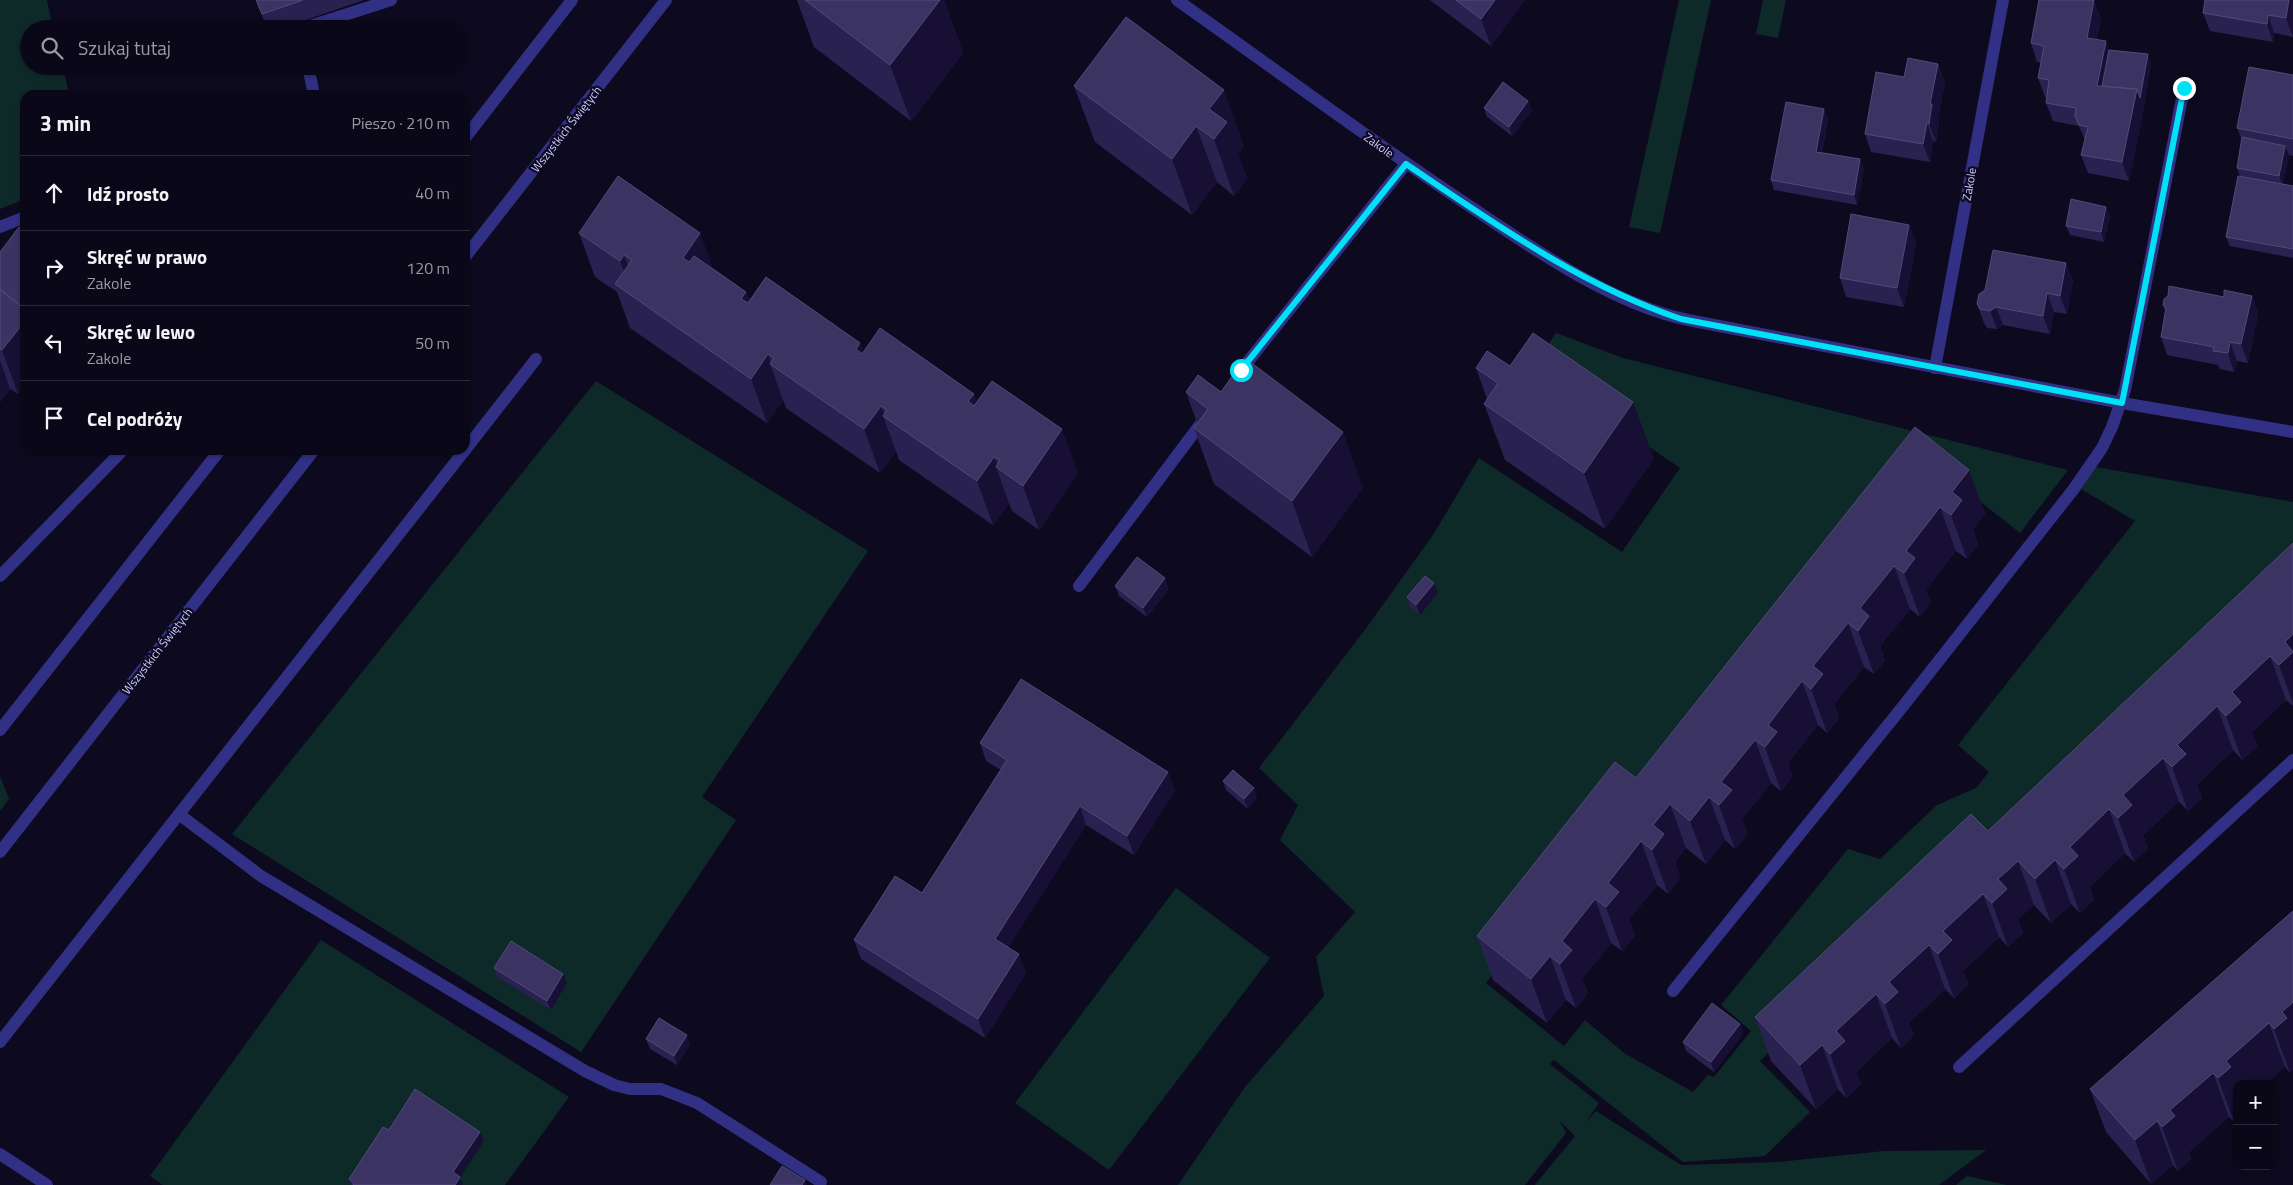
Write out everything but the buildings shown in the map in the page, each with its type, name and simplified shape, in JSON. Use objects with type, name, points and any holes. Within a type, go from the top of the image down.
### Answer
[{"type":"street","points":[[329,20],[391,0]]},
{"type":"street","points":[[470,132],[572,0]]},
{"type":"street","name":"Wszystkich Świętych","points":[[470,251],[666,0]]},
{"type":"street","name":"Zakole","points":[[1177,0],[1406,164],[1550,258],[1579,275],[1646,307],[1681,319],[2122,403],[2293,432]]},
{"type":"street","name":"Zakole","points":[[1935,368],[2003,0]]},
{"type":"street","points":[[310,75],[313,90]]},
{"type":"street","points":[[1673,991],[2074,490],[2102,448],[2122,403],[2184,88]]},
{"type":"street","points":[[1229,386],[1406,164]]},
{"type":"street","points":[[0,227],[20,219]]},
{"type":"street","points":[[470,444],[536,359]]},
{"type":"street","points":[[1079,586],[1211,410]]},
{"type":"street","points":[[0,576],[118,455]]},
{"type":"street","points":[[0,730],[216,455]]},
{"type":"street","name":"Wszystkich Świętych","points":[[0,852],[310,455]]},
{"type":"street","points":[[0,1042],[461,455]]},
{"type":"street","points":[[1959,1068],[2293,760]]},
{"type":"street","points":[[180,815],[261,876],[585,1071],[614,1085],[630,1089],[661,1089],[680,1095],[696,1103],[821,1182]]},
{"type":"street","points":[[0,1154],[47,1185]]},
{"type":"green space","points":[[0,0],[47,0],[51,20],[20,20],[20,75],[65,75],[68,90],[20,90],[20,201],[0,209]]},
{"type":"green space","points":[[1679,0],[1711,0],[1660,233],[1629,227]]},
{"type":"green space","points":[[1763,0],[1786,0],[1778,38],[1756,34]]},
{"type":"green space","points":[[1556,333],[1623,358],[2068,470],[2020,533],[1929,461],[1630,798],[1486,983],[1564,1046],[1585,1020],[1624,1053],[1693,1092],[1708,1075],[1714,1077],[1751,1031],[1721,1005],[1848,849],[1880,859],[1937,805],[1976,788],[1989,772],[1958,745],[2135,521],[2081,489],[2096,467],[2293,502],[2293,591],[1951,877],[1760,1061],[1810,1112],[1765,1156],[1683,1162],[1554,1060],[1550,1064],[1599,1103],[1586,1122],[1596,1111],[1681,1165],[1778,1162],[1884,1151],[1986,1150],[1939,1185],[1535,1185],[1575,1136],[1560,1121],[1566,1133],[1525,1185],[1178,1185],[1245,1087],[1324,996],[1316,957],[1355,912],[1280,840],[1298,805],[1259,768],[1367,627],[1433,535],[1479,458],[1622,552],[1680,468],[1533,367]]},
{"type":"green space","points":[[596,381],[868,551],[702,797],[736,820],[581,1052],[232,834]]},
{"type":"green space","points":[[0,776],[9,799],[0,811]]},
{"type":"green space","points":[[1176,888],[1270,958],[1109,1170],[1015,1103]]},
{"type":"green space","points":[[321,940],[569,1097],[505,1185],[163,1185],[150,1176]]},
{"type":"green space","points":[[1967,1176],[2007,1185],[1956,1185]]},
{"type":"route","points":[[1241,370],[1406,164],[1522,241],[1579,275],[1646,307],[1681,319],[2122,403],[2184,88]]}]
